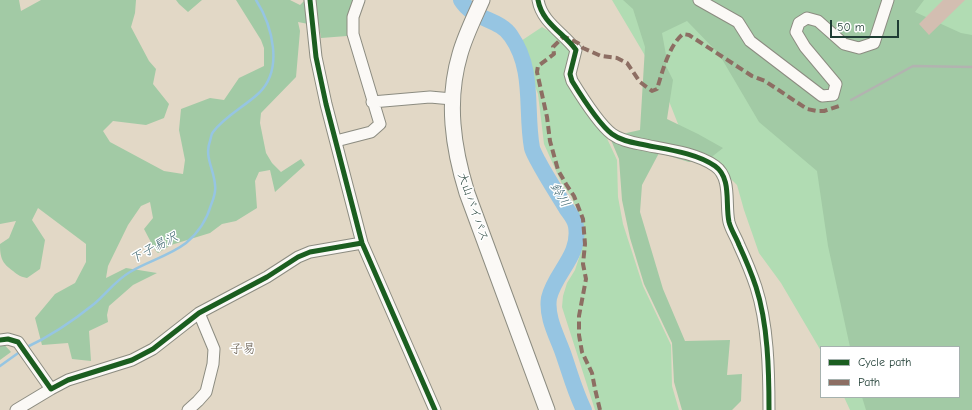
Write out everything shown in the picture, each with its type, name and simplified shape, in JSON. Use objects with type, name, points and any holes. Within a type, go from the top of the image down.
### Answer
[{"type":"main road","name":"大山バイパス","points":[[482,0],[460,54],[454,78],[452,130],[460,171],[467,193],[547,410]]},
{"type":"street","points":[[310,0],[316,57],[326,104],[362,243],[435,410]]},
{"type":"street","points":[[336,141],[371,132],[380,124],[352,34],[353,17],[359,0]]},
{"type":"street","points":[[538,0],[539,7],[549,24],[570,42],[576,50],[575,58],[571,66],[570,74],[572,81],[601,123],[611,134],[624,140],[702,158],[717,167],[723,173],[726,186],[730,224],[756,288],[763,318],[769,410]]},
{"type":"street","points":[[699,0],[738,22],[750,41],[822,96],[833,95],[836,84],[805,47],[796,32],[799,23],[807,18],[818,21],[844,44],[859,48],[874,43],[888,0]]},
{"type":"street","points":[[372,102],[430,97],[452,99]]},
{"type":"street","points":[[16,410],[68,380],[132,360],[153,349],[199,313],[267,277],[304,254],[362,243]]},
{"type":"street","points":[[188,410],[206,392],[213,364],[214,349],[199,313]]},
{"type":"street","points":[[0,340],[8,339],[18,342],[51,389]]},
{"type":"green space","points":[[0,0],[19,0],[21,11],[41,0],[136,0],[135,13],[131,27],[149,61],[156,69],[153,84],[169,104],[164,118],[146,125],[113,121],[103,131],[110,142],[164,171],[183,174],[185,160],[179,130],[181,109],[210,98],[224,100],[239,78],[264,66],[264,48],[261,40],[236,0],[290,0],[300,5],[305,0],[354,0],[347,21],[347,36],[321,38],[319,26],[298,22],[300,31],[296,77],[261,113],[260,123],[266,153],[272,163],[281,172],[301,159],[305,165],[275,192],[270,170],[259,172],[255,181],[257,208],[236,221],[222,224],[210,233],[171,245],[158,253],[144,229],[153,218],[150,202],[141,206],[128,225],[108,266],[106,278],[126,268],[157,273],[133,285],[109,306],[107,315],[108,322],[89,331],[91,361],[72,359],[68,343],[42,345],[35,318],[55,294],[75,283],[86,262],[86,244],[38,208],[32,220],[45,240],[40,269],[27,278],[23,277],[16,274],[6,265],[1,257],[0,244],[9,238],[16,221],[0,224]]},
{"type":"green space","points":[[176,0],[202,0],[188,12]]},
{"type":"green space","points":[[612,0],[972,0],[972,79],[866,346],[820,346],[820,349],[781,283],[759,253],[737,185],[680,129],[663,86]]},
{"type":"green space","points":[[623,0],[924,0],[915,12],[961,33],[972,35],[972,410],[866,410],[862,398],[960,398],[960,346],[850,346],[828,246],[817,171],[759,122],[719,54],[687,21],[662,33],[666,55],[666,66],[673,80],[667,119],[723,148],[709,159],[689,162],[659,153],[642,185],[640,212],[663,289],[685,341],[730,340],[727,375],[742,374],[741,401],[732,410],[682,410],[674,382],[672,343],[644,284],[630,238],[622,200],[619,159],[611,140],[622,134],[640,130],[645,47],[633,9]]},
{"type":"green space","points":[[542,27],[564,40],[571,48],[567,65],[604,132],[617,160],[618,197],[623,224],[643,286],[671,345],[672,386],[679,410],[595,410],[562,307],[563,296],[567,283],[575,270],[580,255],[582,239],[581,225],[578,212],[571,196],[562,184],[544,144],[538,94],[518,43]]},
{"type":"green space","points":[[0,340],[11,352],[0,360]]},
{"type":"green space","points":[[844,398],[885,398],[885,410],[850,410]]},
{"type":"building","points":[[943,0],[965,0],[929,35],[919,24]]},
{"type":"waterway","name":"下子易沢","points":[[25,348],[52,334],[78,316],[94,304],[125,275],[179,248],[186,243],[202,226],[215,190],[208,152],[212,134],[223,121],[259,93],[267,83],[271,72],[273,60],[271,34],[262,10],[256,0]]},
{"type":"waterway","name":"鈴川","points":[[461,0],[466,7],[473,12],[506,30],[519,49],[528,90],[532,150],[576,226],[577,237],[575,246],[567,264],[556,280],[548,305],[553,326],[584,410]]},
{"type":"waterway","name":"下子易沢","points":[[0,366],[21,351]]},
{"type":"railway","points":[[851,100],[913,66],[972,67]]},
{"type":"marked path","points":[[600,410],[592,373],[582,352],[579,335],[579,316],[586,279],[583,264],[585,244],[583,219],[574,196],[558,170],[550,141],[547,117],[537,72],[538,66],[554,54],[553,47],[565,37],[578,43],[583,48],[601,56],[617,58],[627,63],[640,82],[652,91],[657,89],[670,52],[683,34],[689,35],[752,76],[765,81],[807,109],[824,111],[839,106]]},
{"type":"cycle path","points":[[310,0],[316,57],[326,104],[362,243],[435,410]]},
{"type":"cycle path","points":[[538,0],[544,15],[576,50],[570,74],[572,81],[590,109],[607,130],[615,136],[625,140],[698,157],[715,166],[724,177],[727,192],[729,222],[754,281],[763,316],[768,364],[769,410]]},
{"type":"cycle path","points":[[0,340],[8,339],[18,342],[51,389],[68,380],[132,360],[153,349],[199,313],[267,277],[298,257],[310,252],[362,243]]},
{"type":"district","name":"子易","points":[[243,349]]}]
